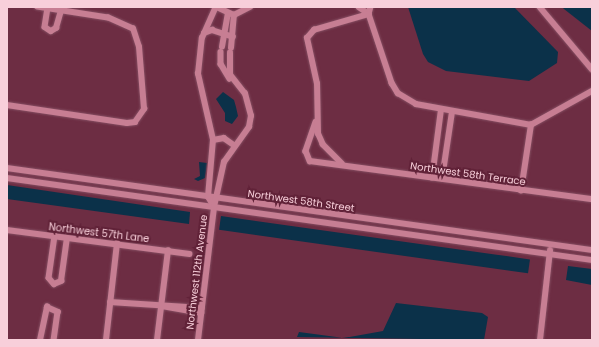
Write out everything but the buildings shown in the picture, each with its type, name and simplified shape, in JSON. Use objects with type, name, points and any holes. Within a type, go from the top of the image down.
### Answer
[{"type":"street","points":[[7,105],[135,122],[144,109],[140,47],[133,29],[108,18],[69,9],[61,10],[38,7]]},
{"type":"street","points":[[82,13],[84,7]]},
{"type":"street","points":[[208,197],[213,140],[198,74],[204,33],[216,7],[231,14],[250,7]]},
{"type":"street","points":[[359,7],[369,14],[398,93],[416,104],[452,112],[531,124],[592,91]]},
{"type":"street","points":[[369,14],[371,7]]},
{"type":"street","points":[[540,7],[592,69]]},
{"type":"street","points":[[48,8],[45,27],[50,31],[58,25],[61,10]]},
{"type":"street","name":"Northwest 112th Avenue","points":[[231,14],[223,35],[221,50],[227,76],[237,84]]},
{"type":"street","name":"Northwest 112th Avenue","points":[[198,340],[214,207],[219,199],[224,162],[234,145],[249,127],[251,116],[246,94],[230,75],[230,51],[233,37],[231,14]]},
{"type":"street","points":[[342,164],[323,145],[316,122],[317,84],[307,38],[314,30],[369,14]]},
{"type":"street","points":[[204,33],[212,30],[223,35],[233,37]]},
{"type":"street","points":[[432,178],[441,110]]},
{"type":"street","points":[[442,179],[452,112]]},
{"type":"street","name":"Northwest 58th Terrace","points":[[316,122],[307,157],[310,161],[342,164],[521,191],[592,199]]},
{"type":"street","points":[[521,191],[531,124]]},
{"type":"street","points":[[213,140],[224,138],[234,145]]},
{"type":"street","name":"Northwest 58th Street","points":[[7,168],[219,199],[592,250]]},
{"type":"street","name":"Northwest 58th Street","points":[[7,178],[592,260]]},
{"type":"street","name":"Northwest 112th Avenue","points":[[208,197],[214,207]]},
{"type":"street","name":"Northwest 57th Lane","points":[[7,230],[189,254]]},
{"type":"street","points":[[55,236],[49,278],[54,284],[61,281],[67,238]]},
{"type":"street","points":[[106,340],[117,244]]},
{"type":"street","points":[[540,340],[551,245]]},
{"type":"street","points":[[158,340],[168,251]]},
{"type":"street","points":[[110,302],[202,310]]},
{"type":"street","points":[[40,340],[44,310],[52,308],[58,312],[54,340]]},
{"type":"water","points":[[408,7],[514,7],[558,52],[557,63],[529,81],[446,71],[428,62],[423,54]]},
{"type":"water","points":[[562,7],[592,7],[592,31],[564,9]]},
{"type":"water","points":[[223,92],[234,100],[236,107],[238,116],[232,124],[225,121],[225,113],[216,99]]},
{"type":"water","points":[[199,162],[207,163],[205,178],[198,181],[194,179],[200,176]]},
{"type":"water","points":[[7,185],[190,212],[189,224],[7,199]]},
{"type":"water","points":[[221,216],[530,259],[528,273],[219,230]]},
{"type":"water","points":[[568,266],[592,269],[592,285],[566,280]]},
{"type":"water","points":[[396,303],[482,313],[488,317],[484,340],[345,338],[383,331]]},
{"type":"water","points":[[299,332],[342,338],[297,337]]}]
